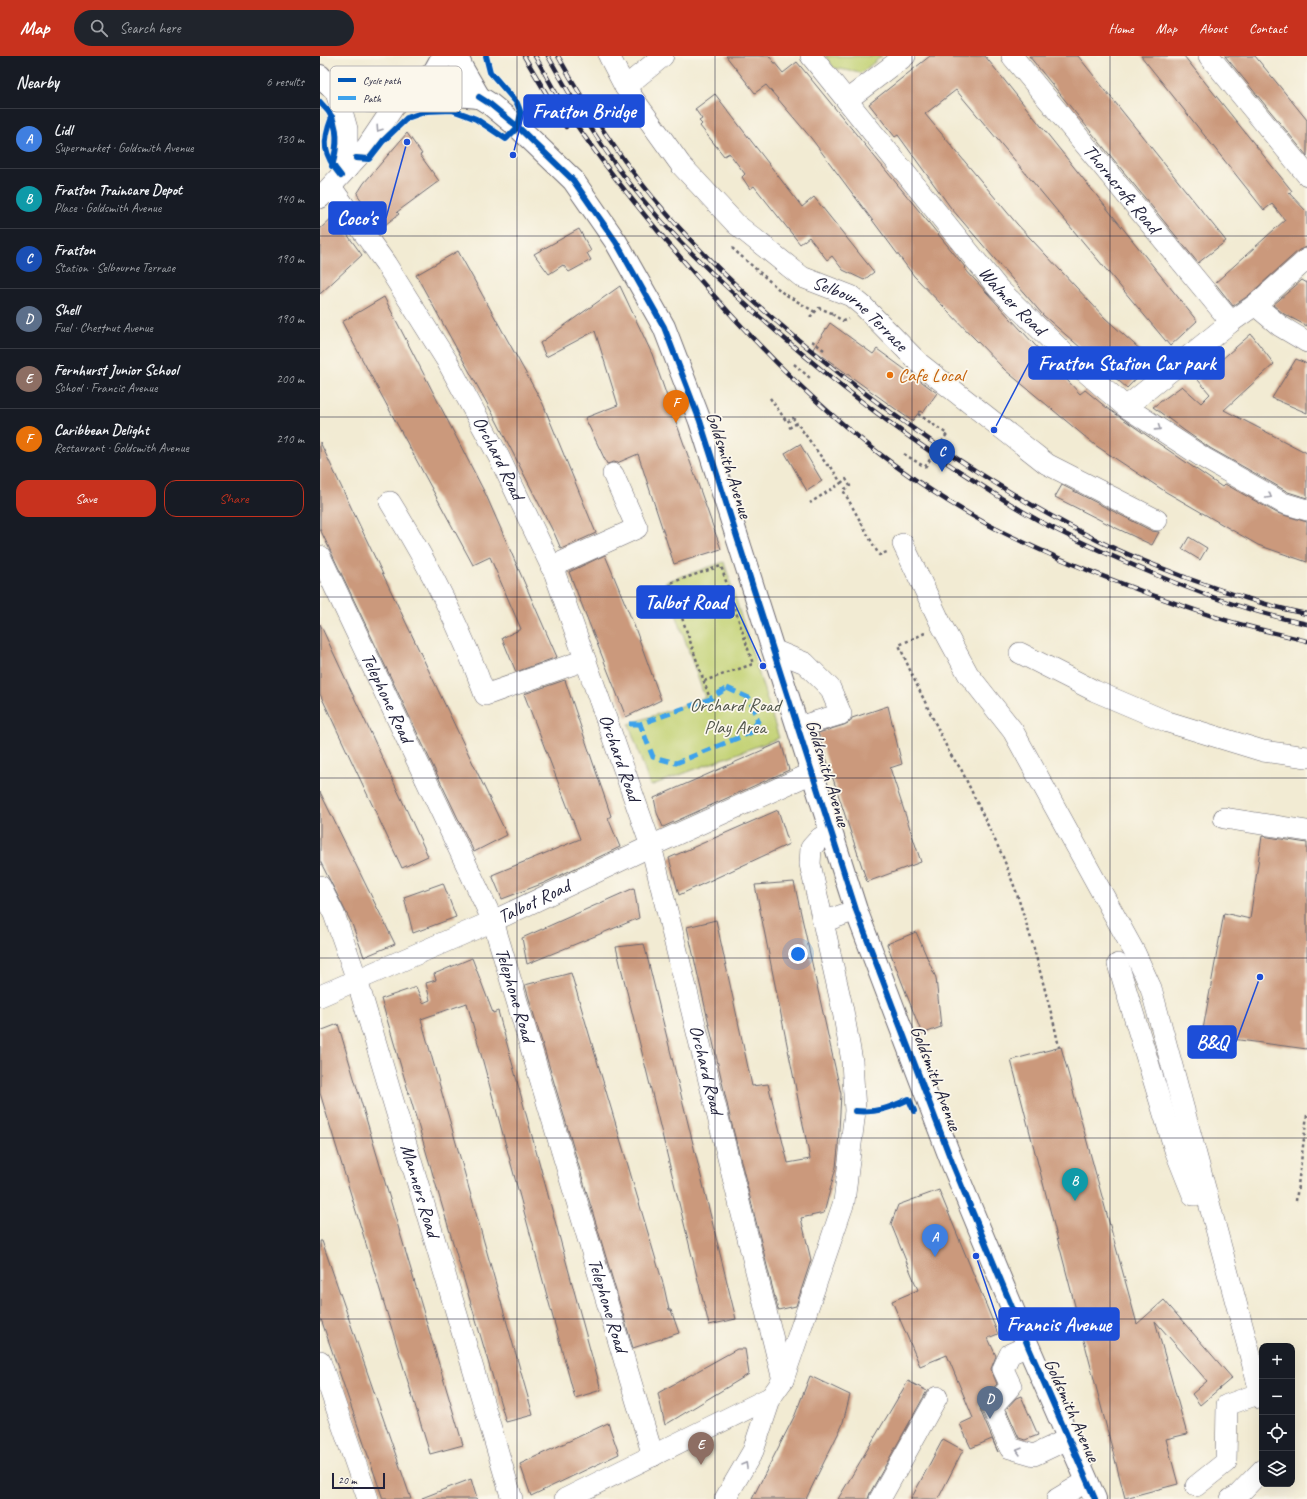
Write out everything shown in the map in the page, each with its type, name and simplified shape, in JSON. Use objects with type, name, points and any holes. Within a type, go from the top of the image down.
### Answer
[{"type":"main road","points":[[437,66],[443,56]]},
{"type":"main road","name":"Goldsmith Avenue","points":[[458,56],[461,66]]},
{"type":"main road","name":"Goldsmith Avenue","points":[[462,68],[479,97],[518,127],[573,180],[616,242],[664,327],[700,420],[856,910],[954,1165],[1028,1346],[1091,1490]]},
{"type":"main road","name":"Goldsmith Avenue","points":[[462,96],[479,97]]},
{"type":"street","name":"Selbourne Terrace","points":[[609,56],[625,87],[681,164],[736,224],[802,276],[851,296],[863,306],[920,364],[1047,464],[1157,520]]},
{"type":"street","points":[[625,87],[664,56]]},
{"type":"street","name":"Walmer Road","points":[[811,56],[998,288],[1068,357],[1126,407],[1204,458],[1283,503],[1307,510]]},
{"type":"street","points":[[847,100],[905,56]]},
{"type":"street","name":"Thorncroft Road","points":[[1012,56],[1231,322]]},
{"type":"street","points":[[1209,56],[1307,175]]},
{"type":"street","points":[[342,112],[347,129],[347,169]]},
{"type":"street","points":[[325,192],[375,136],[393,112]]},
{"type":"street","name":"Orchard Road","points":[[325,192],[386,264],[447,361],[499,457],[551,567],[651,846],[783,1380]]},
{"type":"street","points":[[1126,407],[1254,305],[1307,258]]},
{"type":"street","points":[[1254,305],[1280,326],[1307,342]]},
{"type":"street","points":[[551,567],[637,528],[613,474]]},
{"type":"street","points":[[390,502],[431,570],[473,661],[485,695],[585,660]]},
{"type":"street","points":[[903,544],[942,626],[968,674],[1013,731],[1135,954],[1151,988],[1259,1389]]},
{"type":"street","name":"Telephone Road","points":[[320,556],[493,920],[653,1456]]},
{"type":"street","points":[[773,650],[805,663],[830,688],[841,714],[798,727]]},
{"type":"street","points":[[1020,653],[1095,691],[1168,722],[1263,751],[1307,757]]},
{"type":"street","name":"Talbot Road","points":[[320,996],[493,920],[812,773]]},
{"type":"street","points":[[1224,818],[1307,831]]},
{"type":"street","points":[[725,1499],[753,1451],[772,1397],[783,1380],[844,1202],[855,1111],[850,1054],[843,1011],[810,864],[811,848],[820,838],[831,831]]},
{"type":"street","name":"Manners Road","points":[[320,886],[334,914],[357,980],[512,1499]]},
{"type":"street","points":[[823,922],[856,910]]},
{"type":"street","points":[[1118,964],[1175,1150],[1193,1195],[1206,1193]]},
{"type":"street","points":[[1028,1346],[1010,1354],[1003,1369],[1011,1386],[992,1407],[1010,1448],[1034,1455],[1068,1439]]},
{"type":"street","points":[[320,1361],[368,1499]]},
{"type":"street","points":[[566,1499],[772,1397]]},
{"type":"street","points":[[880,1499],[937,1397]]},
{"type":"street","points":[[1196,1486],[1226,1462],[1227,1406],[1259,1397]]},
{"type":"street","points":[[1231,1499],[1238,1495],[1259,1473]]},
{"type":"street","points":[[1057,1499],[1091,1490]]},
{"type":"path","points":[[812,341],[824,350]]},
{"type":"path","points":[[794,364],[810,378]]},
{"type":"path","points":[[770,398],[787,422],[793,418],[827,465],[830,465],[841,483]]},
{"type":"path","points":[[904,454],[925,467],[947,434],[918,414]]},
{"type":"path","points":[[789,428],[796,423]]},
{"type":"path","points":[[810,503],[846,479],[850,486],[843,490],[878,555],[903,544]]},
{"type":"path","points":[[704,681],[753,664],[721,566],[670,583],[710,699]]},
{"type":"path","points":[[942,626],[899,645],[948,750],[960,769],[1003,857],[1016,891],[1033,945],[1059,1048]]},
{"type":"path","points":[[1296,1200],[1307,1115]]},
{"type":"green space","points":[[825,56],[882,56],[861,73],[834,68]]},
{"type":"green space","name":"Orchard Road Play Area","points":[[724,562],[779,738],[650,786],[629,724],[705,698],[665,582]]},
{"type":"building","points":[[726,56],[769,56],[783,73],[797,62],[965,267],[964,268],[1080,394],[1085,390],[1107,408],[1222,487],[1225,484],[1277,513],[1307,522],[1307,562],[1258,545],[1166,492],[1095,445],[1005,370],[914,276],[811,138],[766,85],[755,93]]},
{"type":"building","points":[[930,56],[985,56],[1197,321],[1170,346],[956,90],[925,114],[1017,224],[1105,318],[1153,361],[1127,388],[1043,315],[951,208],[898,135],[895,137],[869,104]]},
{"type":"building","points":[[1029,56],[1078,56],[1226,241],[1198,263]]},
{"type":"building","points":[[1141,56],[1184,56],[1292,191],[1289,193],[1307,212],[1307,247],[1299,250],[1248,296],[1233,306],[1215,283],[1285,220],[1272,204],[1264,210]]},
{"type":"building","points":[[1225,56],[1255,56],[1307,120],[1307,156]]},
{"type":"building","points":[[715,94],[802,207],[814,197],[874,272],[864,280],[843,270],[832,256],[827,260],[809,237],[800,244],[754,186],[750,189],[742,177],[745,174],[729,153],[724,156],[700,126],[702,124],[699,121],[702,119],[695,109]]},
{"type":"building","points":[[407,133],[422,154],[420,155],[439,181],[397,212],[399,214],[381,228],[357,194],[364,183]]},
{"type":"building","points":[[334,216],[362,255],[320,294],[320,229]]},
{"type":"building","points":[[579,229],[591,251],[587,253],[591,260],[569,272],[563,265],[549,274],[534,254]]},
{"type":"building","points":[[458,251],[543,404],[596,533],[561,549],[494,416],[416,275]]},
{"type":"building","points":[[1302,280],[1307,283],[1307,326],[1284,314],[1273,305]]},
{"type":"building","points":[[620,286],[652,354],[721,549],[674,564],[638,454],[617,463],[614,462],[607,464],[585,418],[618,405],[595,331],[546,357],[540,343]]},
{"type":"building","points":[[384,297],[486,495],[557,657],[516,672],[502,638],[521,629],[490,557],[473,565],[342,322]]},
{"type":"building","points":[[830,323],[873,354],[877,349],[937,393],[923,413],[920,411],[912,421],[813,349]]},
{"type":"building","points":[[1251,334],[1274,364],[1224,410],[1307,453],[1307,498],[1288,492],[1210,448],[1153,407],[1182,386],[1201,403],[1210,394],[1198,380]]},
{"type":"building","points":[[1296,359],[1307,364],[1307,413],[1272,398]]},
{"type":"building","points":[[320,442],[507,835],[474,852],[320,529]]},
{"type":"building","points":[[800,444],[822,481],[807,491],[785,453]]},
{"type":"building","points":[[1062,485],[1152,531],[1159,532],[1152,545],[1055,497]]},
{"type":"building","points":[[1189,537],[1207,548],[1200,560],[1182,549]]},
{"type":"building","points":[[605,555],[634,625],[661,700],[626,717],[569,572]]},
{"type":"building","points":[[320,624],[428,856],[402,868],[320,694]]},
{"type":"building","points":[[565,680],[611,816],[608,818],[620,847],[544,883],[502,899],[492,875],[580,839],[524,694]]},
{"type":"building","points":[[888,706],[902,764],[890,768],[921,862],[867,882],[818,733],[844,725],[850,722],[852,718]]},
{"type":"building","points":[[781,742],[789,770],[663,827],[657,813],[654,798]]},
{"type":"building","points":[[320,792],[395,944],[364,957],[352,924],[320,861]]},
{"type":"building","points":[[778,810],[789,844],[679,895],[669,858]]},
{"type":"building","points":[[1262,836],[1307,843],[1307,1049],[1202,1035],[1224,913],[1250,919]]},
{"type":"building","points":[[794,882],[841,1094],[836,1167],[824,1213],[801,1218],[811,1260],[796,1306],[778,1310],[730,1117],[687,927],[716,920],[752,1086],[768,1084],[788,1163],[810,1159],[755,885]]},
{"type":"building","points":[[443,883],[456,917],[413,933],[404,897]]},
{"type":"building","points":[[634,888],[639,918],[527,964],[522,938]]},
{"type":"building","points":[[916,932],[936,978],[941,1027],[922,1034],[887,944]]},
{"type":"building","points":[[644,944],[736,1319],[709,1325],[616,947]]},
{"type":"building","points":[[472,958],[493,1013],[498,1011],[601,1390],[575,1398],[467,1003],[421,1019],[533,1415],[506,1422],[381,999],[416,987],[423,1003],[430,1000],[426,983],[436,980],[434,974]]},
{"type":"building","points":[[571,973],[664,1287],[669,1310],[671,1310],[679,1333],[633,1348],[525,985]]},
{"type":"building","points":[[338,1024],[463,1445],[430,1454],[320,1093],[320,1031]]},
{"type":"building","points":[[1061,1047],[1137,1324],[1164,1300],[1232,1378],[1200,1405],[1192,1394],[1207,1381],[1155,1321],[1187,1434],[1166,1439],[1178,1484],[1125,1498],[1011,1060]]},
{"type":"building","points":[[939,1190],[998,1334],[988,1338],[996,1356],[991,1369],[997,1384],[983,1399],[980,1406],[981,1412],[998,1452],[992,1439],[971,1448],[960,1424],[973,1418],[947,1355],[920,1366],[892,1301],[918,1290],[891,1224],[898,1205]]},
{"type":"building","points":[[320,1241],[322,1241],[411,1499],[383,1499],[320,1316]]},
{"type":"building","points":[[737,1349],[745,1349],[749,1374],[665,1425],[658,1393]]},
{"type":"building","points":[[810,1376],[850,1395],[842,1426],[806,1499],[752,1499],[795,1415]]},
{"type":"building","points":[[908,1381],[927,1391],[868,1499],[838,1499]]},
{"type":"building","points":[[1021,1396],[1038,1435],[1025,1440],[1019,1438],[1006,1409],[1016,1398]]},
{"type":"building","points":[[608,1423],[619,1454],[531,1496],[520,1464]]},
{"type":"building","points":[[943,1439],[963,1450],[938,1499],[911,1499]]},
{"type":"building","points":[[471,1479],[477,1499],[422,1499],[422,1498]]},
{"type":"railway","points":[[524,56],[566,127]]},
{"type":"railway","points":[[535,56],[561,102],[611,172],[660,234],[727,311],[794,380],[829,412],[904,472],[944,499],[987,524],[1044,552],[1084,569],[1203,613],[1239,624],[1307,641]]},
{"type":"railway","points":[[548,56],[605,150],[627,180],[663,223],[702,263],[764,321],[826,374],[868,407],[956,469],[1035,519],[1060,532],[1114,557],[1191,589],[1248,609],[1307,624]]},
{"type":"railway","points":[[558,56],[582,98],[608,138],[622,158],[667,214],[708,258],[752,300],[774,320],[844,377],[969,467],[1069,526],[1155,566],[1187,578],[1261,603],[1307,614]]},
{"type":"marked path","points":[[727,688],[749,698],[758,721],[750,733],[676,763],[653,757],[640,724],[710,699],[727,688]]},
{"type":"marked path","points":[[629,724],[640,724]]},
{"type":"cycle path","points":[[457,112],[476,119],[506,139],[518,127],[521,113],[517,103],[490,72],[486,56]]},
{"type":"cycle path","points":[[479,97],[518,127],[573,180],[616,242],[664,327],[700,421],[856,910],[953,1165],[1028,1346],[1095,1499]]},
{"type":"cycle path","points":[[320,102],[329,112],[335,126],[337,140],[332,166]]},
{"type":"cycle path","points":[[356,158],[369,159],[383,141],[407,118],[424,112]]},
{"type":"cycle path","points":[[332,117],[327,134],[326,148],[331,161],[341,176]]},
{"type":"cycle path","points":[[855,1111],[883,1109],[909,1099],[914,1111]]},
{"type":"place","name":"Coco's","points":[[407,142]]},
{"type":"place","name":"Fratton Bridge","points":[[513,155]]},
{"type":"place","name":"Cafe Local","points":[[890,375]]},
{"type":"place","name":"Caribbean Delight","points":[[676,423]]},
{"type":"place","name":"Fratton Station Car park","points":[[994,430]]},
{"type":"place","name":"Fratton","points":[[942,472]]},
{"type":"place","name":"Talbot Road","points":[[763,666]]},
{"type":"place","name":"B&Q","points":[[1260,977]]},
{"type":"place","name":"Fratton Traincare Depot","points":[[1075,1201]]},
{"type":"place","name":"Francis Avenue","points":[[976,1256]]},
{"type":"place","name":"Lidl","points":[[935,1257]]},
{"type":"place","name":"Shell","points":[[990,1419]]},
{"type":"place","name":"Fernhurst Junior School","points":[[701,1465]]}]
